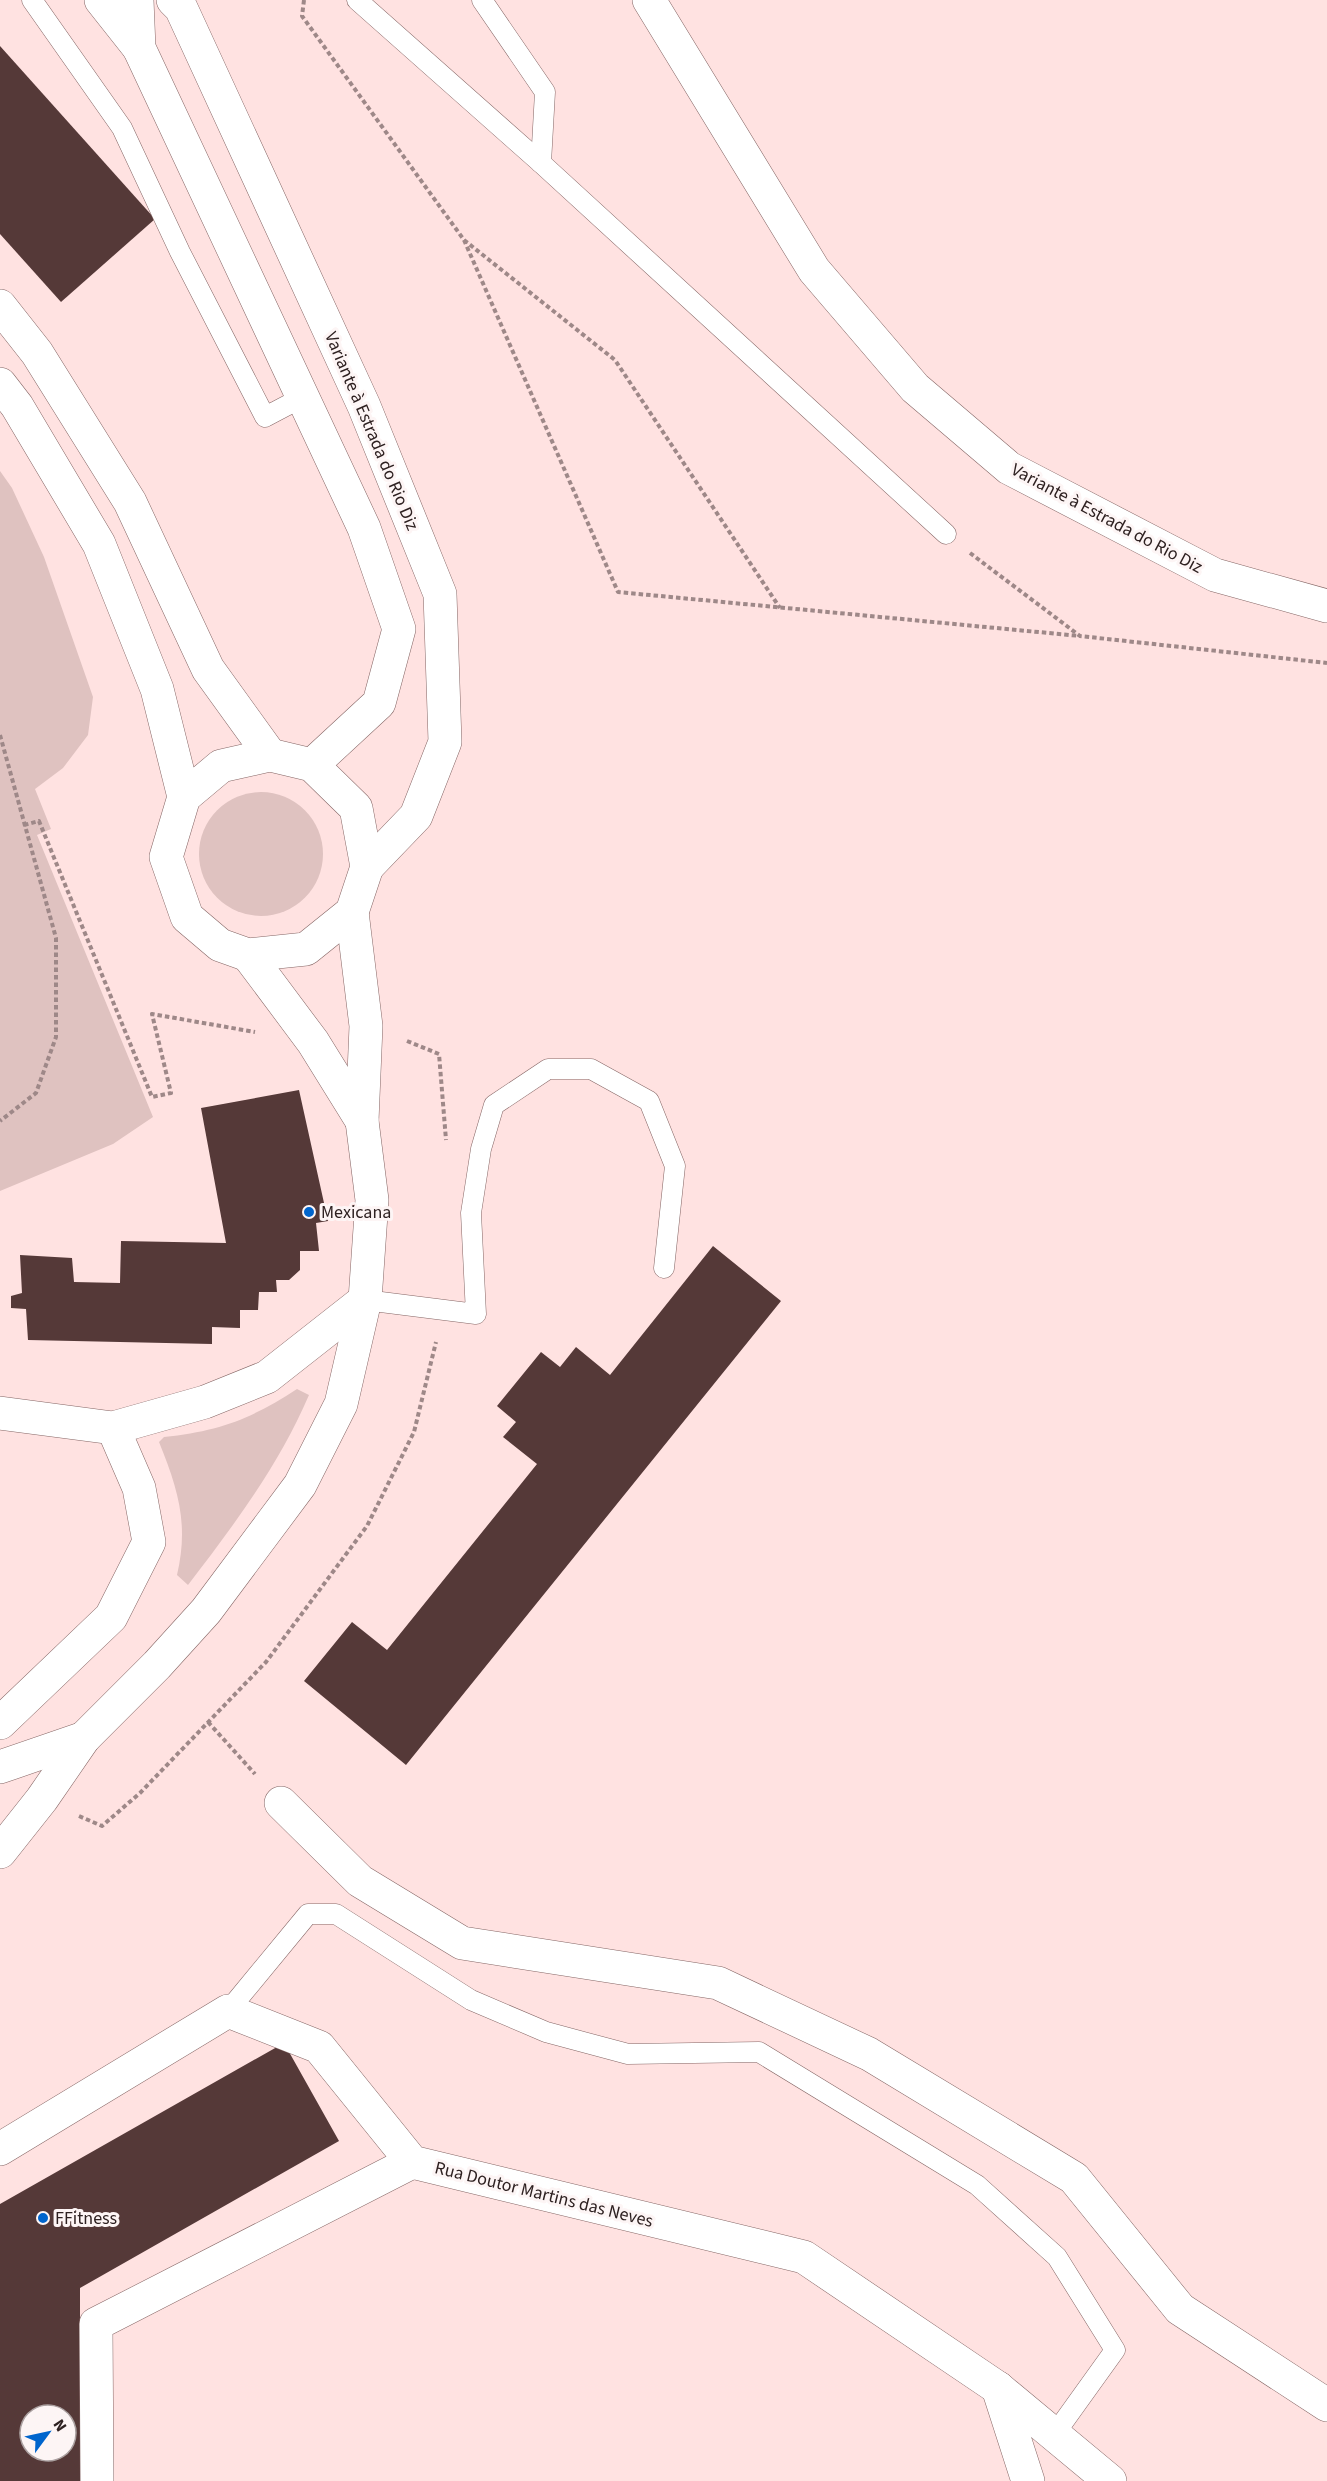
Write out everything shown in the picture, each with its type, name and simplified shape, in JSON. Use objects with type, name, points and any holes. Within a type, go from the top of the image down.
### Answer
[{"type":"street","points":[[101,0],[139,48],[364,528],[399,629],[379,703],[312,765]]},
{"type":"street","points":[[137,0],[139,48]]},
{"type":"street","name":"Variante à Estrada do Rio Diz","points":[[173,0],[181,8],[364,406],[440,594],[445,742],[416,816],[368,867]]},
{"type":"street","name":"Variante à Estrada do Rio Diz","points":[[649,0],[814,270],[915,388],[1009,468],[1215,574],[1327,606]]},
{"type":"street","points":[[0,306],[37,353],[130,502],[208,669],[270,755]]},
{"type":"street","points":[[0,384],[17,406],[99,544],[157,689],[184,797],[166,857],[187,917],[220,945],[248,955],[306,950],[352,912]]},
{"type":"street","points":[[0,1852],[84,1738],[157,1665],[206,1611],[300,1485],[340,1404],[365,1300],[372,1200],[362,1121],[366,1026],[352,912],[368,867],[356,808],[312,765],[270,755],[221,766],[184,797]]},
{"type":"street","points":[[248,955],[313,1042],[362,1121]]},
{"type":"street","points":[[0,1413],[113,1428],[206,1402],[267,1377],[365,1300]]},
{"type":"street","points":[[0,1723],[111,1617],[149,1542],[139,1488],[113,1428]]},
{"type":"street","points":[[0,1767],[84,1738]]},
{"type":"street","points":[[281,1803],[360,1881],[462,1942],[718,1983],[869,2054],[1074,2178],[1180,2309],[1327,2405]]},
{"type":"street","points":[[0,2149],[228,2011]]},
{"type":"street","name":"Rua Doutor Martins das Neves","points":[[228,2011],[319,2047],[412,2162],[804,2257],[998,2388],[1110,2481]]},
{"type":"street","points":[[97,2481],[96,2324],[412,2162]]},
{"type":"street","points":[[998,2388],[1028,2481]]},
{"type":"lane","points":[[32,0],[122,128],[180,252],[265,417],[303,397]]},
{"type":"lane","points":[[357,0],[541,163],[946,534]]},
{"type":"lane","points":[[482,0],[544,92],[541,163]]},
{"type":"lane","points":[[365,1300],[476,1314],[471,1213],[482,1149],[494,1105],[548,1070],[591,1069],[650,1101],[675,1166],[664,1268]]},
{"type":"lane","points":[[228,2011],[308,1914],[336,1914],[471,2000],[546,2032],[628,2054],[759,2052],[977,2185],[1057,2257],[1115,2350],[1054,2435]]},
{"type":"path","points":[[304,0],[302,16],[464,240],[618,592],[1080,636],[1327,663]]},
{"type":"path","points":[[464,240],[615,360],[780,608]]},
{"type":"path","points":[[946,534],[1080,636]]},
{"type":"path","points":[[0,735],[56,938],[56,1037],[36,1093],[0,1122]]},
{"type":"path","points":[[24,825],[39,821],[152,1097],[171,1093],[152,1014]]},
{"type":"path","points":[[208,1722],[281,1803]]},
{"type":"shaded area","points":[[0,471],[12,488],[44,557],[93,697],[88,735],[63,768],[35,789],[51,829],[37,835],[153,1117],[113,1144],[0,1191]]},
{"type":"shaded area","points":[[261,792],[285,797],[305,810],[318,830],[323,854],[318,878],[305,898],[285,911],[261,916],[237,911],[217,898],[204,878],[199,854],[204,830],[217,810],[237,797]]},
{"type":"shaded area","points":[[297,1389],[309,1395],[284,1446],[239,1517],[188,1585],[177,1575],[182,1539],[180,1507],[172,1475],[159,1442],[164,1437],[202,1431],[234,1422],[265,1408]]},
{"type":"building","points":[[0,46],[155,219],[61,302],[0,234]]},
{"type":"building","points":[[299,1090],[328,1221],[316,1223],[319,1251],[300,1251],[300,1270],[289,1280],[276,1280],[277,1292],[259,1292],[258,1310],[240,1310],[240,1328],[212,1327],[212,1344],[28,1340],[26,1309],[11,1308],[11,1296],[22,1293],[20,1255],[72,1258],[74,1282],[120,1283],[121,1241],[226,1243],[201,1108]]},
{"type":"building","points":[[713,1246],[781,1301],[406,1765],[304,1681],[352,1622],[387,1650],[537,1464],[503,1437],[516,1422],[497,1406],[541,1352],[560,1367],[576,1347],[610,1375]]},
{"type":"building","points":[[284,2043],[339,2141],[80,2288],[80,2481],[0,2481],[0,2204]]},
{"type":"place","name":"Mexicana","points":[[309,1212]]},
{"type":"place","name":"FFitness","points":[[43,2218]]}]
